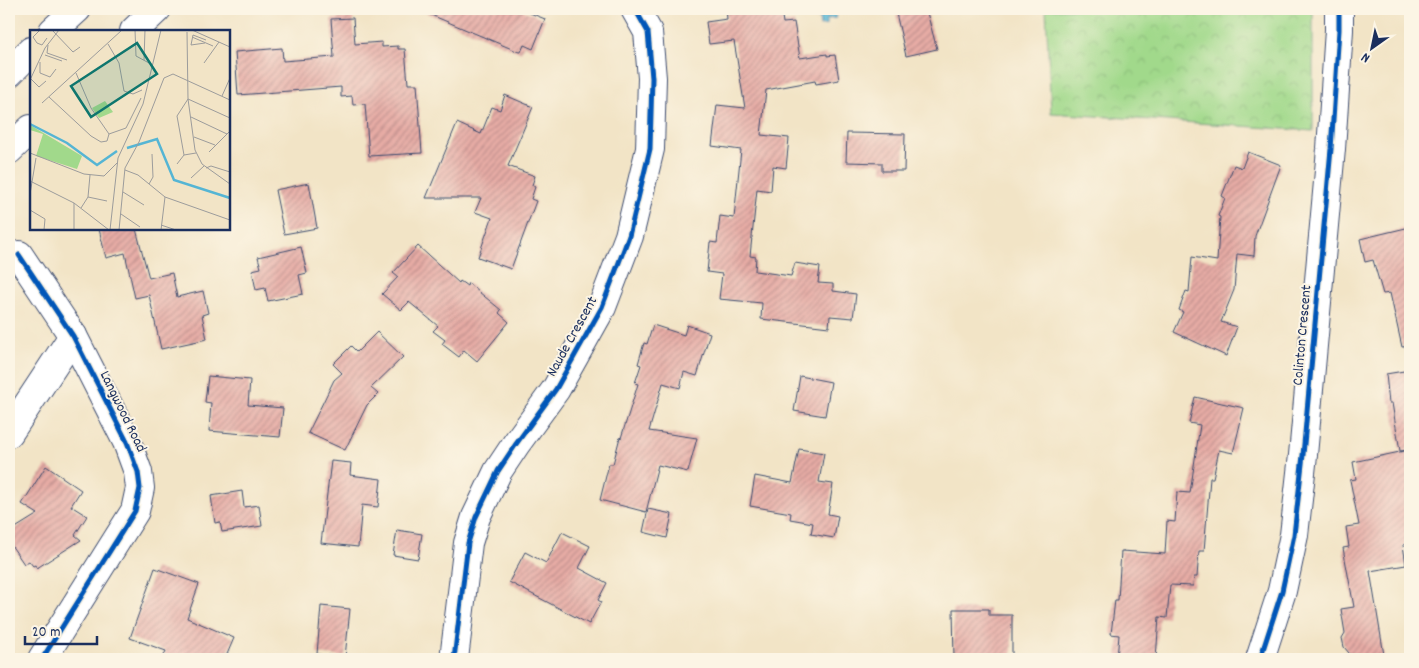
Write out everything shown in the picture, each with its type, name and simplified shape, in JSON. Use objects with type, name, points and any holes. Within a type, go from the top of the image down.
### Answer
[{"type":"main road","points":[[54,30],[77,9]]},
{"type":"main road","points":[[135,30],[157,9]]},
{"type":"main road","name":"Naude Crescent","points":[[454,659],[468,543],[476,517],[498,471],[556,389],[602,307],[629,236],[650,149],[652,78],[648,32],[635,9]]},
{"type":"main road","name":"Colinton Crescent","points":[[1260,659],[1282,591],[1294,535],[1331,149],[1339,9]]},
{"type":"main road","points":[[9,73],[30,53]]},
{"type":"main road","points":[[9,150],[30,130]]},
{"type":"main road","name":"Langwood Road","points":[[19,256],[73,336],[127,442],[138,472],[140,488],[135,511],[42,659]]},
{"type":"main road","points":[[9,433],[73,336]]},
{"type":"green space","points":[[1046,9],[1313,9],[1313,131],[1051,113]]},
{"type":"water","points":[[818,9],[835,9],[836,18],[827,19],[827,25],[820,26]]},
{"type":"building","points":[[417,9],[520,9],[545,19],[533,49],[524,45],[521,52],[519,52]]},
{"type":"building","points":[[726,9],[781,9],[783,23],[794,22],[800,58],[827,54],[827,56],[835,55],[839,80],[816,84],[815,81],[766,90],[761,135],[789,138],[786,168],[773,166],[771,191],[757,189],[750,256],[756,257],[755,271],[791,276],[795,263],[820,267],[818,283],[833,284],[833,291],[856,294],[853,318],[830,316],[829,327],[761,319],[762,303],[719,299],[722,274],[707,272],[710,242],[717,243],[720,216],[734,218],[741,150],[712,146],[717,105],[745,108],[734,41],[709,44],[706,22],[727,19]]},
{"type":"building","points":[[895,9],[926,9],[937,49],[906,56]]},
{"type":"building","points":[[353,18],[355,44],[382,42],[382,47],[398,46],[398,49],[405,49],[408,84],[417,84],[422,153],[369,156],[365,104],[353,105],[352,96],[341,97],[341,87],[238,95],[235,52],[282,48],[283,61],[334,57],[331,19]]},
{"type":"building","points":[[505,95],[533,107],[508,166],[535,176],[532,185],[535,187],[531,199],[536,201],[511,269],[478,257],[492,218],[475,212],[481,198],[426,198],[457,123],[481,134],[492,107],[500,110]]},
{"type":"building","points":[[847,133],[905,134],[904,171],[882,171],[882,163],[846,162]]},
{"type":"building","points":[[1248,152],[1281,165],[1255,236],[1254,256],[1237,254],[1234,290],[1221,322],[1237,327],[1226,356],[1174,332],[1183,312],[1179,310],[1186,291],[1189,292],[1192,257],[1217,261],[1220,217],[1218,216],[1225,198],[1222,196],[1234,165],[1242,168]]},
{"type":"building","points":[[309,183],[317,228],[284,234],[275,190]]},
{"type":"building","points":[[1410,227],[1410,346],[1402,347],[1390,293],[1383,294],[1373,260],[1365,262],[1360,239]]},
{"type":"building","points":[[99,230],[136,230],[149,278],[172,273],[177,297],[203,291],[208,313],[202,315],[207,339],[161,349],[149,295],[135,298],[125,253],[106,258]]},
{"type":"building","points":[[418,246],[459,283],[460,281],[467,286],[468,283],[501,310],[499,313],[509,322],[477,361],[464,350],[459,357],[442,344],[445,340],[433,331],[438,326],[409,302],[401,310],[382,294],[398,277],[393,273]]},
{"type":"building","points":[[301,247],[307,273],[299,275],[303,294],[268,301],[265,288],[256,290],[252,270],[261,268],[258,257]]},
{"type":"building","points":[[653,325],[684,335],[687,325],[710,333],[697,376],[684,372],[680,388],[663,383],[649,431],[697,438],[688,472],[658,465],[646,512],[600,500],[609,464],[613,464],[638,384],[635,383],[641,365],[638,364],[644,343],[647,344]]},
{"type":"building","points":[[377,332],[403,357],[371,388],[378,394],[367,405],[345,450],[308,433],[334,380],[342,373],[333,364],[351,346],[357,352]]},
{"type":"building","points":[[1410,370],[1410,544],[1403,545],[1406,565],[1370,571],[1384,655],[1382,656],[1383,659],[1350,659],[1342,638],[1345,633],[1341,609],[1354,607],[1343,548],[1349,547],[1346,527],[1359,525],[1350,480],[1356,479],[1353,462],[1409,450],[1400,451],[1392,403],[1389,403],[1386,374]]},
{"type":"building","points":[[208,376],[250,380],[248,405],[283,408],[280,437],[209,431],[211,403],[205,402]]},
{"type":"building","points":[[800,376],[831,382],[825,416],[794,411]]},
{"type":"building","points":[[1195,397],[1244,408],[1233,453],[1219,450],[1213,478],[1210,478],[1204,551],[1199,551],[1197,577],[1194,577],[1193,586],[1170,585],[1167,618],[1159,617],[1156,659],[1117,659],[1119,635],[1111,634],[1115,600],[1118,600],[1121,551],[1165,554],[1167,521],[1175,522],[1177,492],[1190,493],[1200,425],[1189,423]]},
{"type":"building","points":[[799,449],[824,453],[819,482],[833,484],[828,514],[838,516],[834,538],[811,534],[813,523],[790,519],[791,513],[750,506],[755,476],[792,483]]},
{"type":"building","points":[[331,461],[351,463],[350,475],[381,479],[378,507],[362,505],[358,547],[321,543]]},
{"type":"building","points":[[46,466],[81,490],[71,506],[87,516],[75,535],[81,540],[37,568],[29,561],[24,564],[9,542],[9,532],[38,514],[22,504]]},
{"type":"building","points":[[242,491],[244,507],[259,505],[262,526],[222,532],[220,522],[215,523],[211,496]]},
{"type":"building","points":[[648,509],[672,514],[667,538],[643,532]]},
{"type":"building","points":[[397,530],[422,534],[418,559],[393,555]]},
{"type":"building","points":[[562,532],[590,546],[579,568],[607,583],[598,600],[601,602],[589,624],[509,582],[525,552],[546,563]]},
{"type":"building","points":[[155,568],[199,584],[187,618],[234,638],[225,659],[162,659],[166,651],[130,638]]},
{"type":"building","points":[[321,606],[350,609],[345,657],[317,654]]},
{"type":"building","points":[[953,609],[989,609],[989,615],[1012,615],[1012,658],[954,659]]},
{"type":"cycle path","points":[[454,659],[468,543],[476,517],[498,471],[556,389],[602,307],[629,236],[650,149],[652,78],[648,32],[635,9]]},
{"type":"cycle path","points":[[1260,659],[1282,591],[1294,535],[1331,149],[1339,9]]},
{"type":"cycle path","points":[[19,255],[73,336],[127,442],[138,472],[140,488],[135,511],[42,659]]}]
